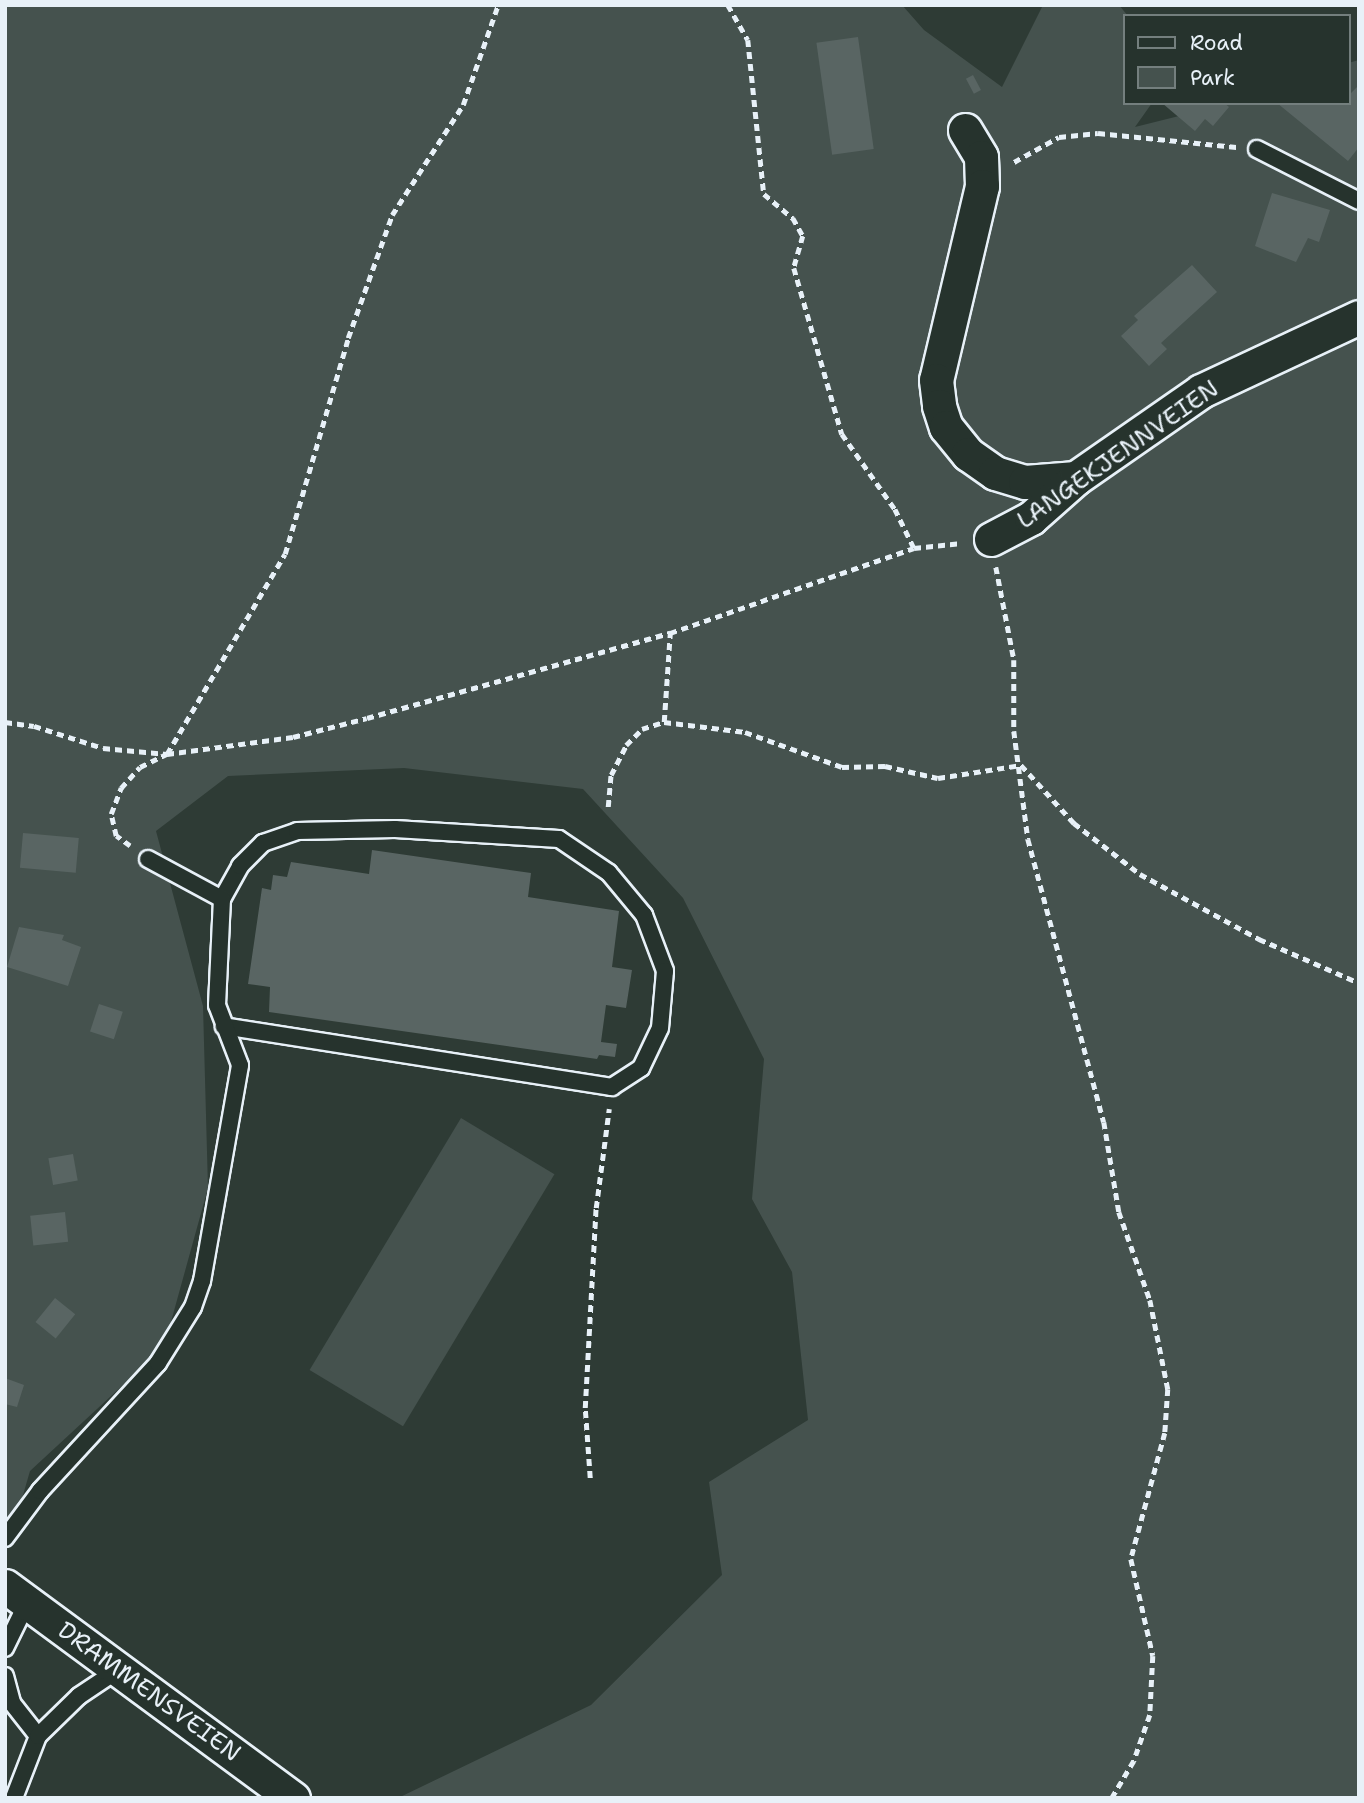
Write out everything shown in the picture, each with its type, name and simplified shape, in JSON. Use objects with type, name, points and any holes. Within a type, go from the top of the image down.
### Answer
[{"type":"street","points":[[965,130],[981,157],[982,186],[936,380],[939,406],[946,427],[968,454],[995,473],[1025,482],[1076,478]]},
{"type":"street","name":"LANGEKJENNVEIEN","points":[[991,539],[1031,518],[1076,478],[1201,391],[1359,317]]},
{"type":"street","name":"DRAMMENSVEIEN","points":[[16,1594],[293,1798]]},
{"type":"lane","points":[[1258,149],[1359,201]]},
{"type":"lane","points":[[5,1538],[40,1491],[158,1363],[193,1307],[214,1225],[240,1065],[225,1026],[217,1005],[222,899],[240,866],[263,843],[297,831],[395,829],[559,839],[609,873],[644,915],[665,971],[660,1028],[642,1068],[612,1087],[225,1026]]},
{"type":"lane","points":[[148,859],[222,899]]},
{"type":"lane","points":[[5,1648],[16,1594]]},
{"type":"lane","points":[[14,1798],[38,1736],[79,1696],[118,1670]]},
{"type":"lane","points":[[5,1676],[12,1703],[38,1736]]},
{"type":"path","points":[[148,859],[116,836],[111,814],[121,788],[140,767],[167,754],[285,554],[348,338],[393,215],[463,106],[498,5]]},
{"type":"path","points":[[728,5],[748,40],[764,194],[793,218],[803,236],[794,268],[842,434],[895,509],[914,548]]},
{"type":"path","points":[[982,186],[1021,157],[1059,137],[1098,133],[1258,149]]},
{"type":"path","points":[[5,722],[34,726],[103,748],[167,754],[293,737],[670,633],[914,548],[991,539],[1014,660],[1014,731],[1021,765],[1028,839],[1104,1122],[1119,1212],[1150,1300],[1168,1390],[1165,1433],[1130,1559],[1153,1656],[1150,1715],[1134,1761],[1112,1798]]},
{"type":"path","points":[[664,722],[670,633]]},
{"type":"path","points":[[608,807],[611,775],[626,746],[642,729],[664,722],[745,732],[842,767],[885,766],[938,778],[1021,765]]},
{"type":"path","points":[[1021,765],[1074,823],[1140,874],[1259,939],[1359,983]]},
{"type":"path","points":[[590,1478],[585,1408],[594,1235],[612,1087]]},
{"type":"green space","points":[[5,5],[902,5],[924,30],[1002,87],[1043,5],[1119,5],[1126,14],[1122,14],[1122,105],[1151,105],[1135,127],[1223,105],[1350,105],[1350,62],[1359,60],[1359,1798],[398,1798],[591,1705],[722,1575],[709,1482],[808,1420],[792,1272],[752,1199],[764,1059],[683,898],[583,789],[404,768],[228,776],[156,831],[203,1006],[208,1188],[164,1347],[30,1471],[5,1557]]},
{"type":"green space","points":[[461,1118],[554,1174],[403,1426],[310,1370]]},
{"type":"building","points":[[858,37],[874,149],[832,155],[816,43]]},
{"type":"building","points":[[973,75],[981,90],[974,94],[966,79]]},
{"type":"building","points":[[1359,85],[1359,147],[1348,161],[1279,105],[1350,105],[1350,94]]},
{"type":"building","points":[[1164,105],[1229,107],[1213,126],[1205,119],[1195,131]]},
{"type":"building","points":[[1272,193],[1330,210],[1319,242],[1308,238],[1296,262],[1255,246]]},
{"type":"building","points":[[1192,265],[1217,292],[1161,343],[1167,349],[1149,366],[1121,336],[1138,320],[1134,316]]},
{"type":"building","points":[[23,833],[79,838],[76,873],[20,868]]},
{"type":"building","points":[[372,850],[531,873],[528,897],[619,911],[612,967],[632,970],[626,1008],[606,1005],[601,1042],[617,1044],[615,1057],[599,1055],[597,1059],[269,1012],[270,987],[248,984],[262,888],[271,890],[273,875],[287,877],[291,862],[369,874]]},
{"type":"building","points":[[19,927],[64,935],[62,940],[81,947],[68,986],[7,967]]},
{"type":"building","points":[[99,1004],[123,1012],[114,1039],[90,1032]]},
{"type":"building","points":[[73,1154],[78,1181],[53,1185],[48,1158]]},
{"type":"building","points":[[65,1212],[68,1242],[33,1245],[30,1216]]},
{"type":"building","points":[[55,1298],[75,1314],[56,1338],[35,1322]]},
{"type":"building","points":[[5,1378],[24,1385],[17,1407],[5,1404]]}]
